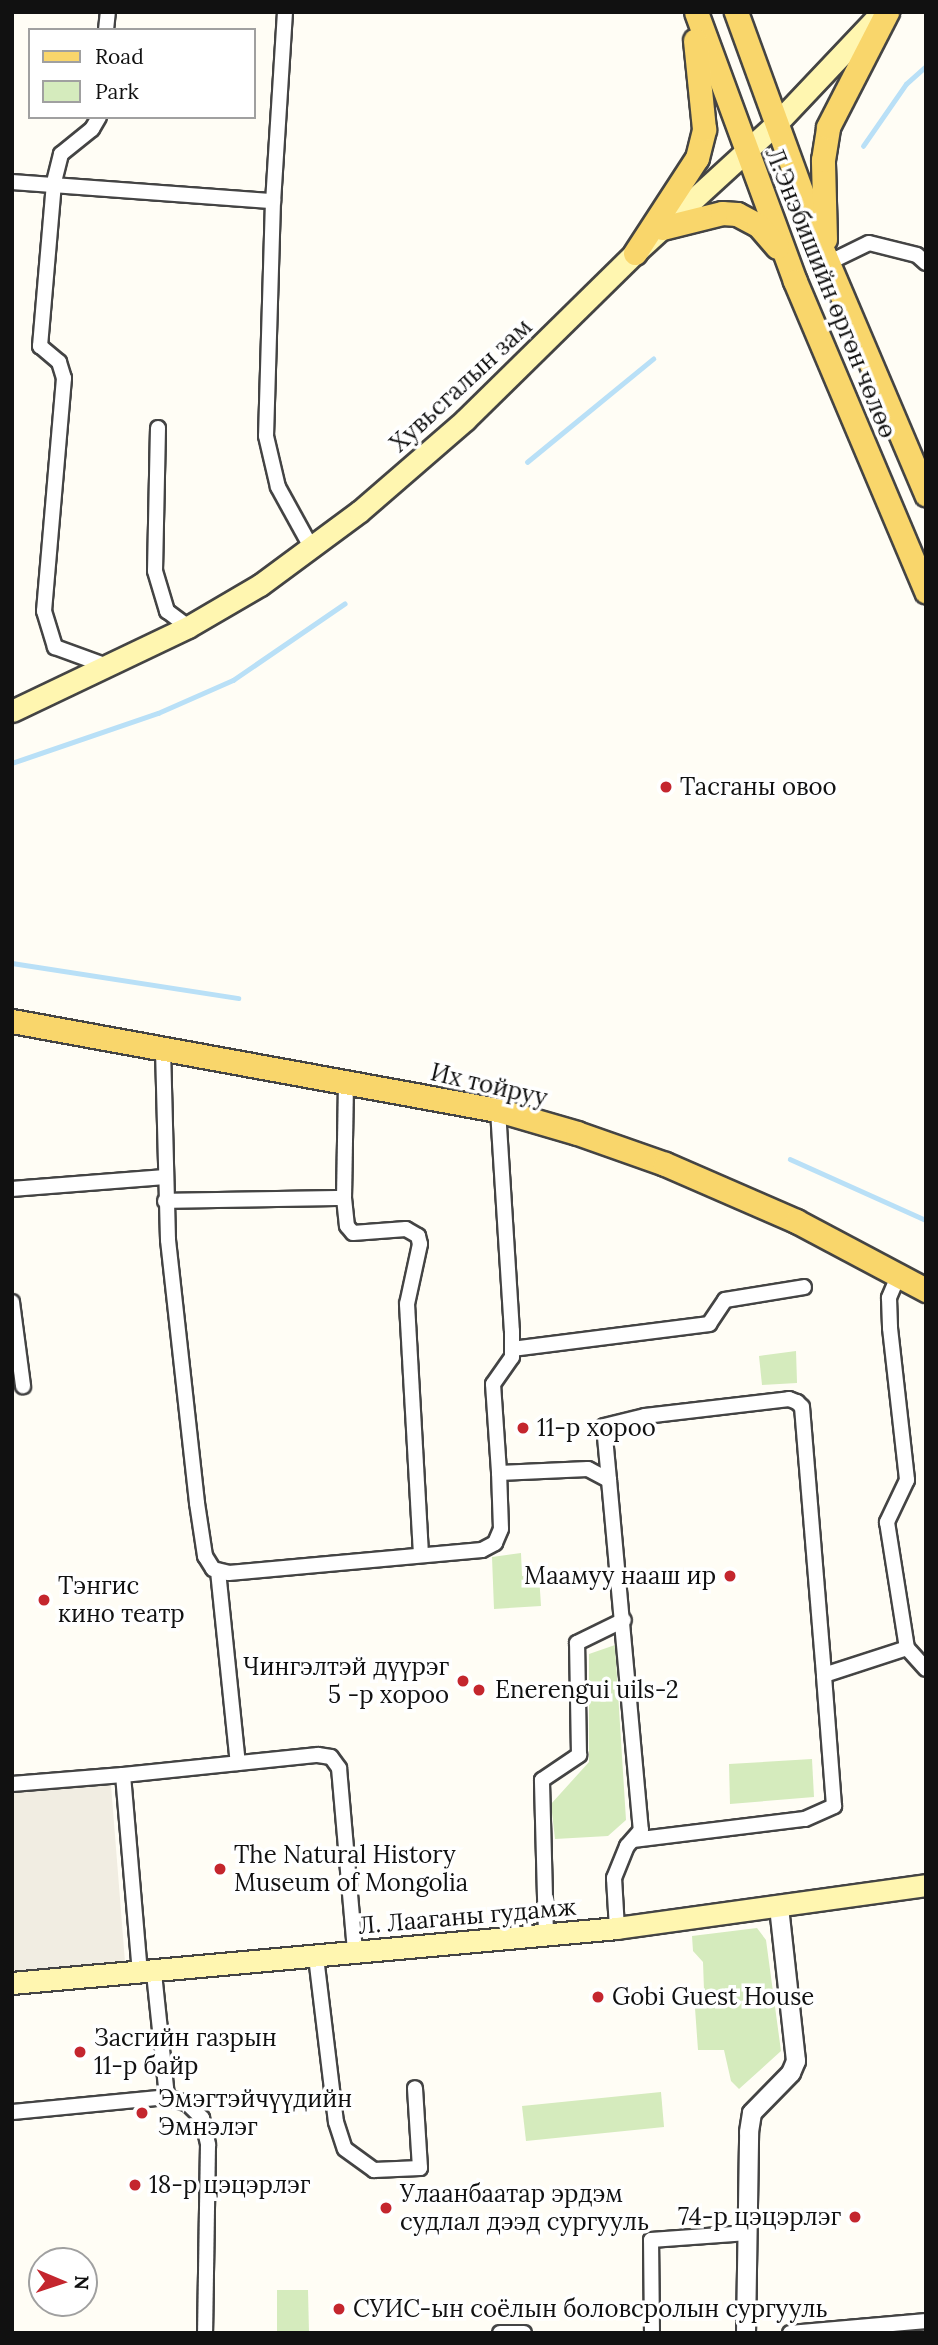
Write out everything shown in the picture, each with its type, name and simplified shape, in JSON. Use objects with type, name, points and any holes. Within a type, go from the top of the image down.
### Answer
[{"type":"main road","name":"Л.Энэбишийн өргөн чөлөө","points":[[693,12],[786,258],[926,591]]},
{"type":"main road","points":[[635,253],[697,158],[704,129],[693,12]]},
{"type":"main road","name":"Л.Энэбишийн өргөн чөлөө","points":[[736,12],[828,259],[926,494]]},
{"type":"main road","points":[[828,259],[823,160],[828,127],[885,12]]},
{"type":"main road","name":"Хувьсгалын зам","points":[[12,711],[111,667],[188,627],[260,585],[311,547],[465,420],[635,253],[776,124],[885,12]]},
{"type":"main road","points":[[662,228],[722,213],[740,214],[758,225],[786,258]]},
{"type":"main road","name":"Их тойруу","points":[[12,1021],[498,1110],[665,1164],[796,1221],[926,1290]]},
{"type":"main road","name":"Л. Лааганы гудамж","points":[[12,1983],[147,1974],[617,1928],[779,1908],[926,1885]]},
{"type":"street","points":[[285,12],[273,201],[268,450],[278,487],[311,547]]},
{"type":"street","points":[[98,119],[92,129],[61,154],[54,183],[40,346],[59,362],[64,378],[44,619],[55,647],[111,667]]},
{"type":"street","points":[[12,182],[273,201]]},
{"type":"street","points":[[828,259],[869,243],[917,255],[926,263]]},
{"type":"street","points":[[158,428],[155,571],[167,611],[188,627]]},
{"type":"street","points":[[163,1049],[165,1201],[197,1503],[205,1556],[218,1571],[238,1763]]},
{"type":"street","points":[[346,1083],[344,1198],[347,1226],[353,1233],[407,1229],[418,1236],[420,1244],[407,1304],[421,1553]]},
{"type":"street","points":[[218,1571],[482,1550],[495,1543],[501,1529],[493,1384],[512,1357],[498,1110]]},
{"type":"street","points":[[12,1189],[164,1177]]},
{"type":"street","points":[[165,1201],[344,1198]]},
{"type":"street","points":[[899,1274],[889,1298],[890,1328],[907,1480],[887,1522],[907,1648],[926,1669]]},
{"type":"street","points":[[512,1349],[709,1324],[725,1300],[804,1287]]},
{"type":"street","points":[[12,1302],[23,1386]]},
{"type":"street","points":[[617,1928],[614,1878],[633,1840],[640,1830],[624,1620],[604,1426],[645,1416],[789,1399],[802,1407],[834,1806],[806,1819],[633,1840]]},
{"type":"street","points":[[499,1473],[588,1469],[609,1480]]},
{"type":"street","points":[[546,1935],[542,1780],[579,1755],[577,1643],[624,1620]]},
{"type":"street","points":[[824,1675],[907,1648]]},
{"type":"street","points":[[12,1784],[318,1755],[336,1762],[355,1952]]},
{"type":"street","points":[[122,1775],[147,1974],[167,2097]]},
{"type":"street","points":[[746,2333],[752,2113],[791,2073],[796,2061],[779,1908]]},
{"type":"street","points":[[316,1958],[337,2122],[345,2149],[374,2170],[420,2168],[415,2088]]},
{"type":"street","points":[[12,2112],[167,2097],[188,2104],[202,2118],[208,2145],[205,2333]]},
{"type":"street","points":[[652,2333],[650,2240],[748,2233]]},
{"type":"street","points":[[790,2333],[926,2321]]},
{"type":"street","points":[[500,2333],[524,2333]]},
{"type":"green space","points":[[796,1351],[797,1383],[762,1385],[759,1356]]},
{"type":"green space","points":[[521,1553],[522,1576],[539,1575],[541,1606],[494,1609],[492,1557]]},
{"type":"green space","points":[[615,1645],[626,1820],[608,1836],[555,1839],[551,1804],[589,1762],[589,1654]]},
{"type":"green space","points":[[812,1759],[814,1797],[730,1804],[729,1764]]},
{"type":"green space","points":[[757,1928],[766,1940],[781,2051],[739,2089],[731,2081],[724,2050],[698,2050],[694,1994],[704,1990],[703,1962],[693,1951],[692,1936]]},
{"type":"green space","points":[[661,2092],[664,2127],[526,2141],[522,2106]]},
{"type":"green space","points":[[277,2290],[308,2290],[309,2333],[277,2333]]},
{"type":"shaded area","points":[[111,1785],[125,1962],[12,1971],[12,1793]]},
{"type":"waterway","points":[[863,146],[906,84],[926,66]]},
{"type":"waterway","points":[[527,462],[653,359]]},
{"type":"waterway","points":[[12,763],[158,713],[233,680],[344,604]]},
{"type":"waterway","points":[[12,963],[238,998]]},
{"type":"waterway","points":[[790,1159],[926,1220]]},
{"type":"place","name":"Тасганы овоо","points":[[666,787]]},
{"type":"place","name":"11-р хороо","points":[[523,1428]]},
{"type":"place","name":"Маамуу нааш ир","points":[[730,1576]]},
{"type":"place","name":"Тэнгис кино театр","points":[[44,1600]]},
{"type":"place","name":"Чингэлтэй дүүрэг 5 -р хороо","points":[[463,1681]]},
{"type":"place","name":"Enerengui uils-2","points":[[479,1690]]},
{"type":"place","name":"The Natural History Museum of Mongolia","points":[[220,1869]]},
{"type":"place","name":"Gobi Guest House","points":[[598,1997]]},
{"type":"place","name":"Засгийн газрын 11-р байр","points":[[80,2052]]},
{"type":"place","name":"Эмэгтэйчүүдийн Эмнэлэг","points":[[142,2113]]},
{"type":"place","name":"18-р цэцэрлэг","points":[[135,2185]]},
{"type":"place","name":"Улаанбаатар эрдэм судлал дээд сургууль","points":[[386,2208]]},
{"type":"place","name":"74-р цэцэрлэг","points":[[855,2217]]},
{"type":"place","name":"СУИС-ын соёлын боловсролын сургууль","points":[[339,2309]]}]
